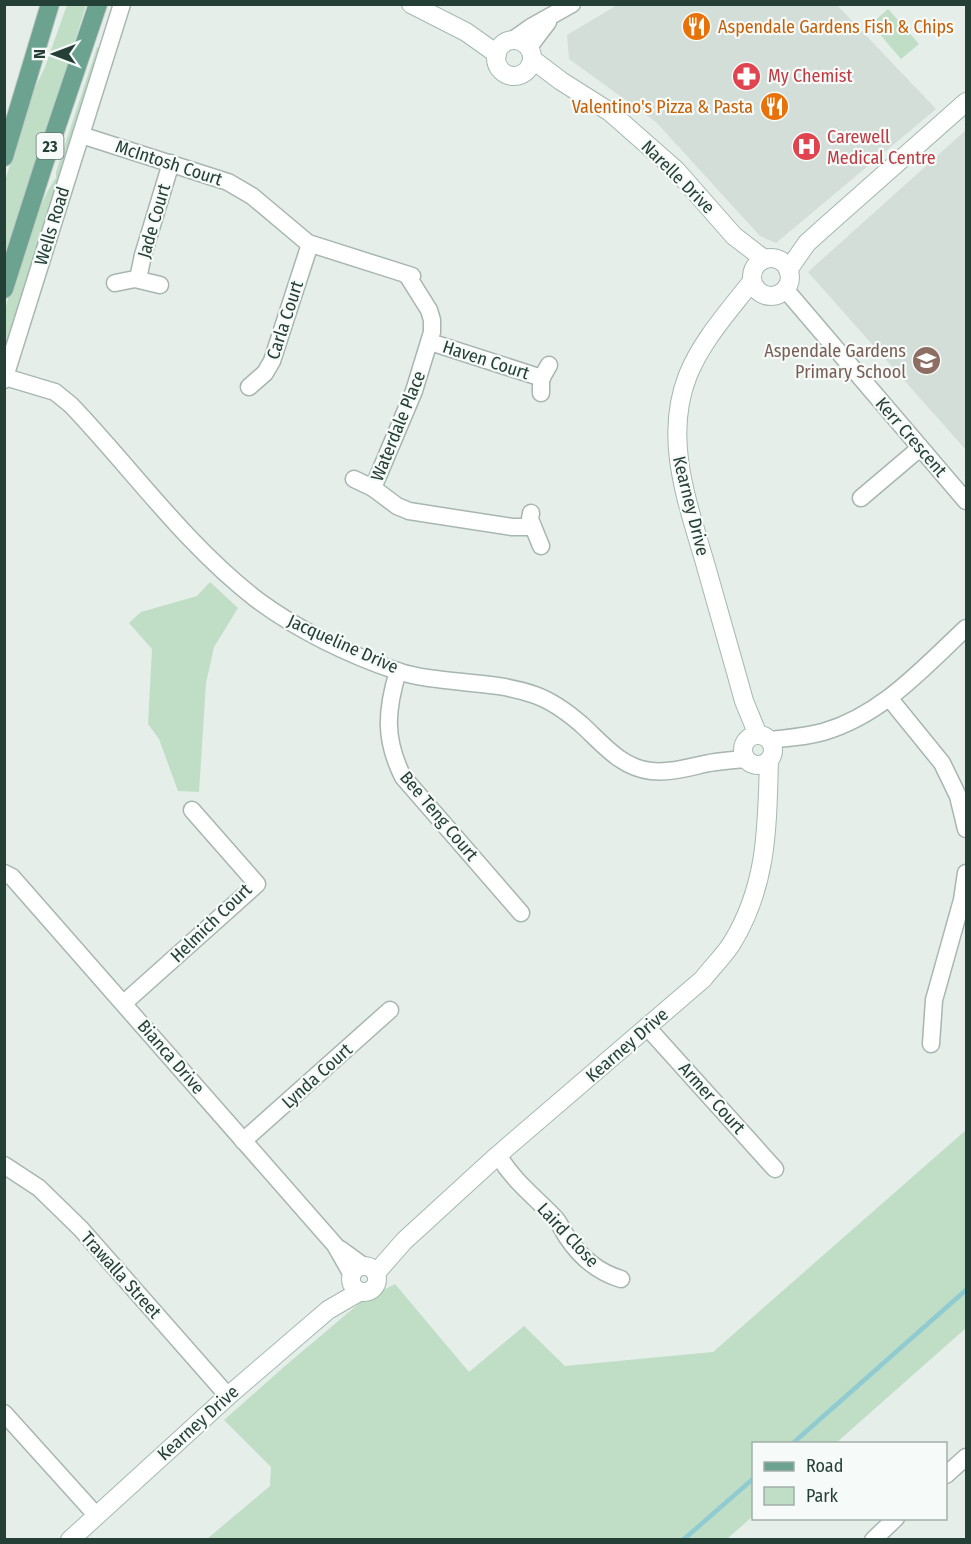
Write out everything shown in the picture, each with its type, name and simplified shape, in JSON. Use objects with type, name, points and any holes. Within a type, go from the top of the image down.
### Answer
[{"type":"main road","name":"23","points":[[4,157],[50,4]]},
{"type":"main road","name":"Wells Road","points":[[4,289],[98,4]]},
{"type":"street","name":"Wells Road","points":[[5,378],[122,4]]},
{"type":"street","name":"Narelle Drive","points":[[411,4],[466,32],[517,52],[610,112],[676,170],[770,277]]},
{"type":"street","points":[[517,52],[531,27],[572,4]]},
{"type":"street","name":"Kearney Drive","points":[[70,1539],[228,1396],[328,1310],[361,1275],[404,1241],[498,1155],[703,979],[731,945],[748,914],[765,854],[768,823],[767,799],[744,701],[683,484],[676,438],[677,416],[688,376],[696,357],[724,318],[966,102]]},
{"type":"street","name":"McIntosh Court","points":[[81,135],[228,182],[252,196],[310,244],[410,276]]},
{"type":"street","name":"Jade Court","points":[[138,279],[142,255],[171,164]]},
{"type":"street","name":"Carla Court","points":[[249,387],[265,373],[272,361],[310,244]]},
{"type":"street","name":"Waterdale Place","points":[[410,276],[430,314],[433,329],[414,391],[373,488],[408,512],[512,527],[532,520],[541,546]]},
{"type":"street","name":"Kerr Crescent","points":[[770,277],[809,318],[966,501]]},
{"type":"street","points":[[115,284],[129,279],[138,279],[160,285]]},
{"type":"street","name":"Haven Court","points":[[430,342],[544,379]]},
{"type":"street","name":"Jacqueline Drive","points":[[5,378],[55,392],[71,405],[198,546],[255,598],[285,620],[323,640],[398,671],[497,685],[537,696],[558,706],[570,715],[620,759],[634,767],[648,771],[681,770],[757,750]]},
{"type":"street","points":[[861,498],[920,448]]},
{"type":"street","points":[[354,479],[373,488]]},
{"type":"street","points":[[757,750],[825,732],[854,720],[890,699],[966,628]]},
{"type":"street","name":"Bee Teng Court","points":[[398,671],[388,714],[388,736],[394,760],[403,777],[522,913]]},
{"type":"street","points":[[890,699],[942,763],[958,796],[966,829]]},
{"type":"street","name":"Helmich Court","points":[[124,1003],[257,884],[192,810]]},
{"type":"street","name":"Bianca Drive","points":[[4,873],[12,877],[124,1003],[361,1275]]},
{"type":"street","points":[[931,1044],[934,1000],[962,900],[966,873]]},
{"type":"street","name":"Lynda Court","points":[[243,1141],[390,1011]]},
{"type":"street","name":"Armer Court","points":[[648,1027],[775,1169]]},
{"type":"street","name":"Laird Close","points":[[498,1155],[507,1170],[558,1221],[567,1238],[588,1262],[604,1274],[621,1279]]},
{"type":"street","name":"Trawalla Street","points":[[4,1165],[39,1188],[81,1228],[228,1396]]},
{"type":"street","points":[[4,1413],[96,1515]]},
{"type":"street","points":[[947,1474],[966,1457]]},
{"type":"street","points":[[873,1539],[894,1520]]},
{"type":"shaded area","points":[[619,4],[837,5],[936,109],[776,243],[760,236],[656,122],[569,59],[567,35]]},
{"type":"shaded area","name":"Aspendale Gardens Primary School","points":[[966,130],[966,450],[808,272]]},
{"type":"green space","points":[[67,5],[86,5],[5,267],[5,181],[30,98],[45,67]]},
{"type":"green space","points":[[888,9],[919,44],[901,59],[871,24]]},
{"type":"green space","points":[[97,47],[103,48],[5,357],[4,317],[13,282],[34,222],[56,178]]},
{"type":"green space","points":[[210,582],[238,608],[214,647],[206,683],[199,792],[178,791],[159,739],[148,724],[152,649],[129,623],[141,612],[197,596]]},
{"type":"green space","points":[[966,1130],[966,1328],[837,1442],[752,1442],[752,1517],[727,1539],[207,1539],[270,1486],[271,1467],[224,1420],[362,1301],[395,1284],[469,1372],[524,1326],[565,1366],[713,1352]]},
{"type":"waterway","points":[[794,1442],[966,1290]]},
{"type":"waterway","points":[[683,1540],[752,1480]]},
{"type":"place","name":"Aspendale Gardens Fish & Chips","points":[[697,27]]},
{"type":"place","name":"My Chemist","points":[[747,76]]},
{"type":"place","name":"Valentino's Pizza & Pasta","points":[[774,107]]},
{"type":"place","name":"Carewell Medical Centre","points":[[806,147]]},
{"type":"place","name":"Aspendale Gardens Primary School","points":[[927,361]]}]
